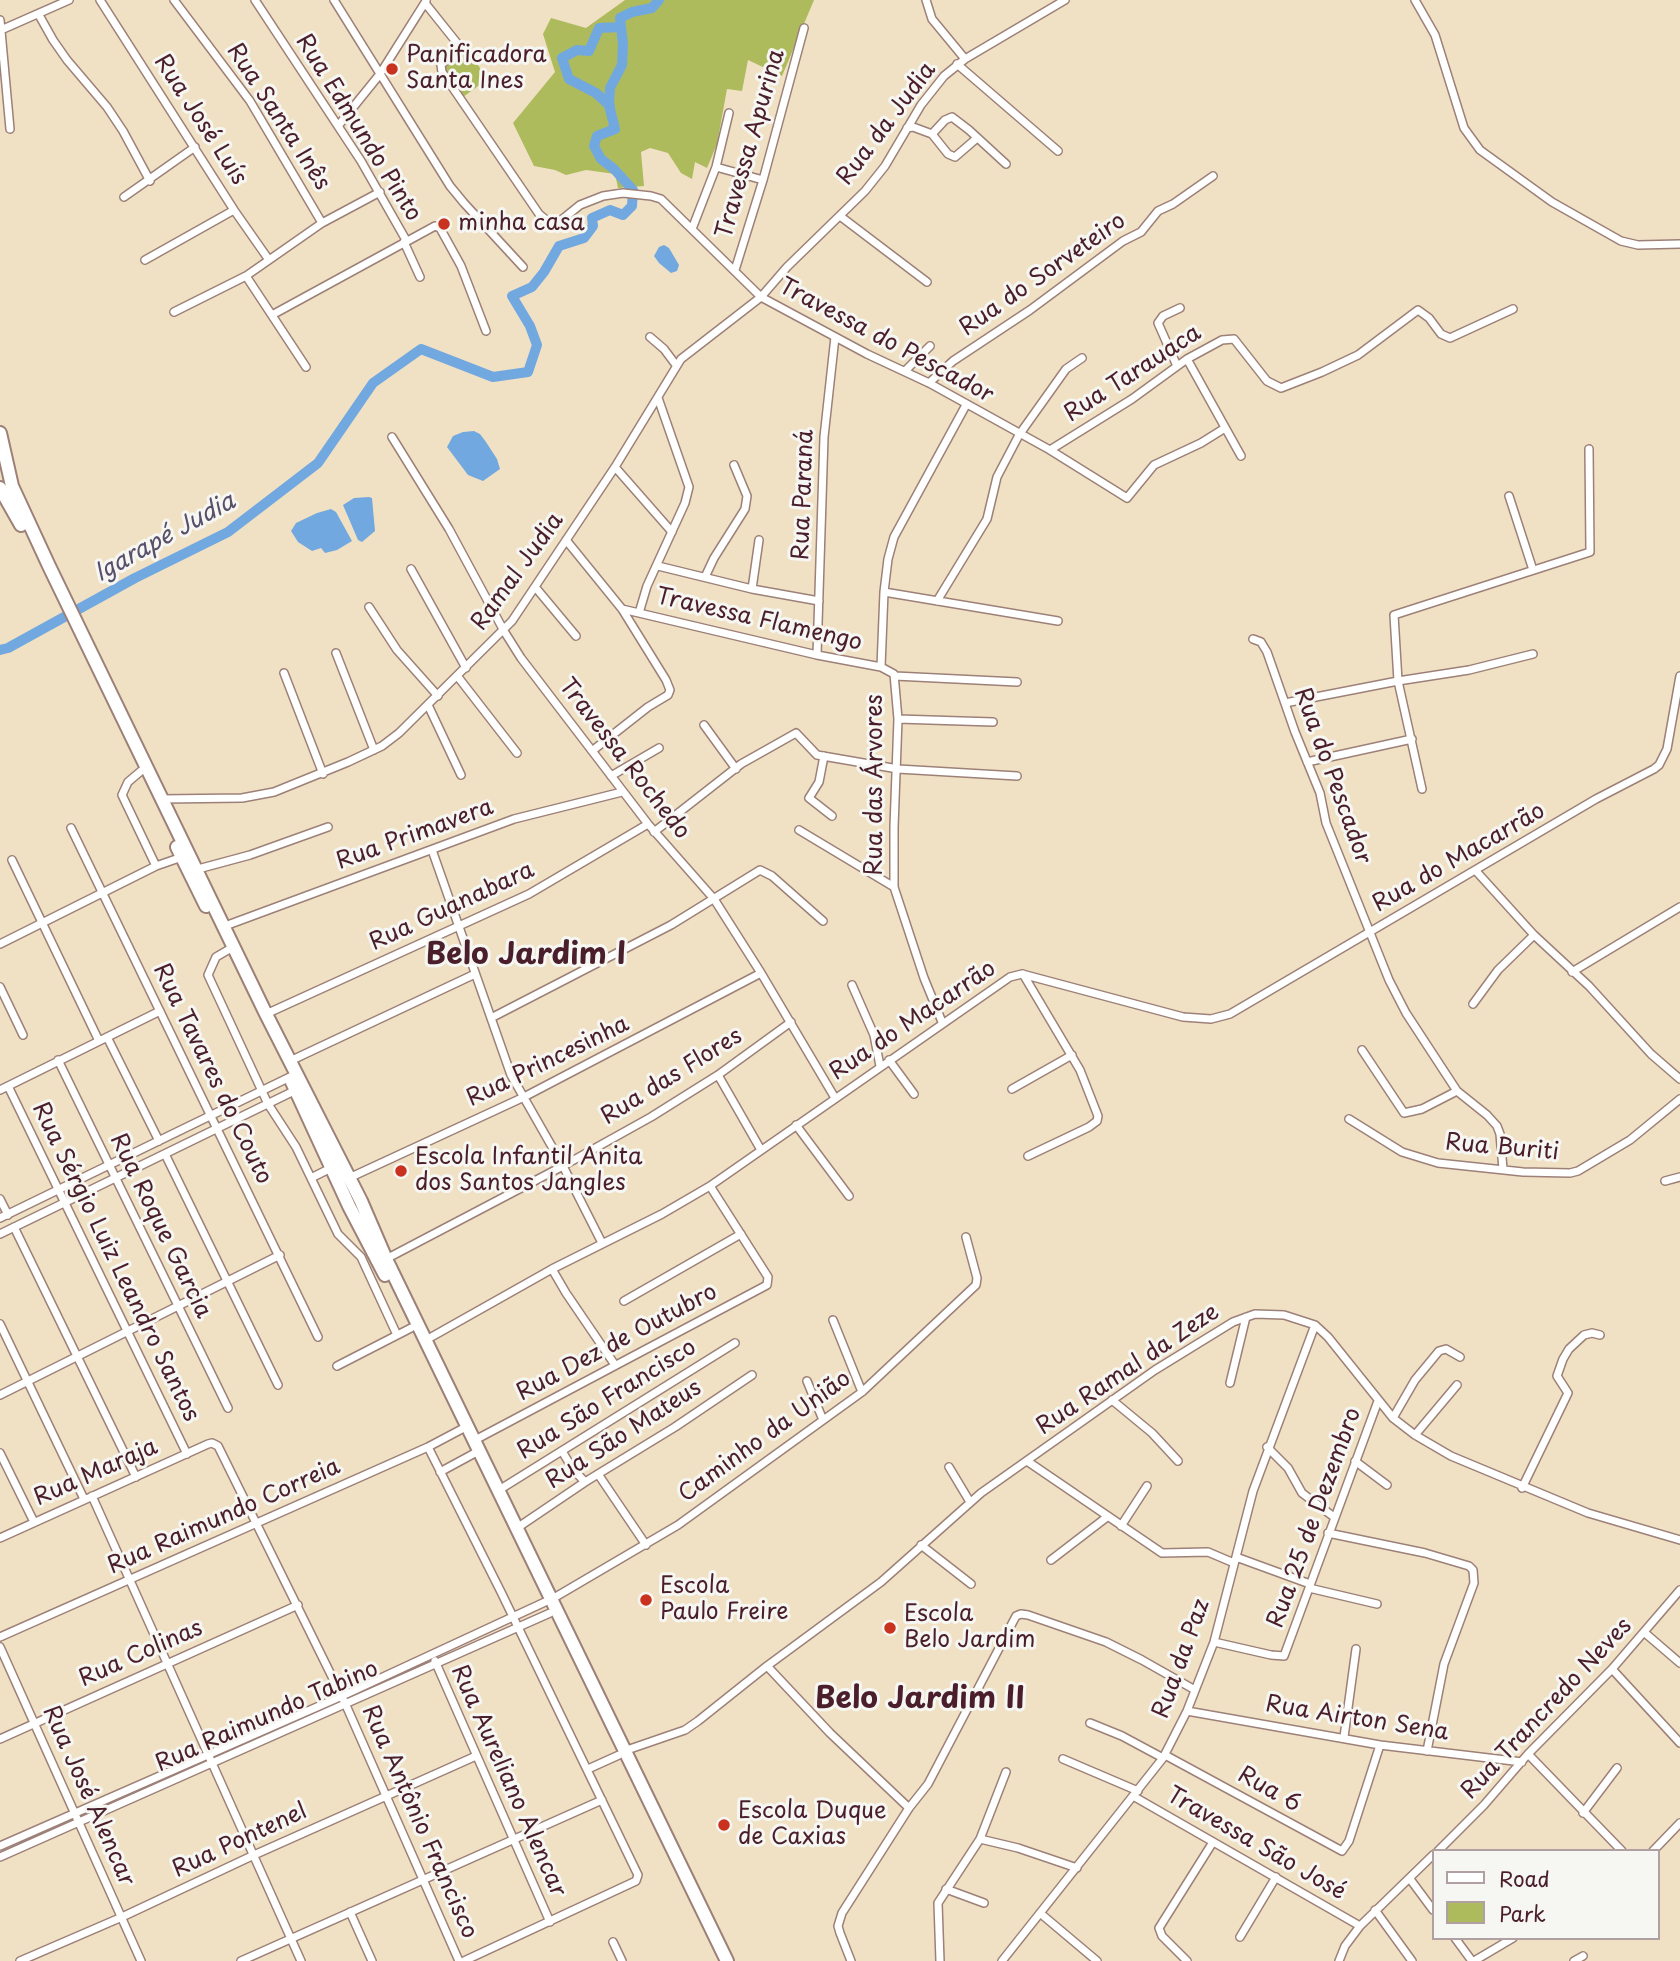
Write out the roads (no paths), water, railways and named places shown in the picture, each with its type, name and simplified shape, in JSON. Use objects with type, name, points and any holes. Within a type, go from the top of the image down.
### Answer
[{"type":"highway","points":[[0,433],[12,486],[46,567]]},
{"type":"highway","points":[[0,488],[46,567],[198,869],[290,1061],[319,1129],[331,1168],[355,1203],[386,1259],[517,1528],[549,1605]]},
{"type":"highway","points":[[85,644],[141,771],[296,1090],[349,1178],[355,1203],[411,1328],[549,1605],[719,1961]]},
{"type":"highway","points":[[621,1753],[727,1961]]},
{"type":"street","points":[[1,30],[69,0]]},
{"type":"street","name":"Rua José Luís","points":[[100,0],[269,260]]},
{"type":"street","name":"Rua Santa Inês","points":[[174,0],[250,101],[322,223]]},
{"type":"street","name":"Rua Edmundo Pinto","points":[[256,0],[380,192],[420,277]]},
{"type":"street","points":[[334,0],[450,186],[523,267]]},
{"type":"street","points":[[926,0],[932,19],[965,59]]},
{"type":"street","name":"Rua da Judia","points":[[761,297],[885,166],[907,128],[944,76],[957,64],[1065,0]]},
{"type":"street","points":[[1415,0],[1435,35],[1464,128],[1480,150],[1552,202],[1621,241],[1638,245],[1680,244]]},
{"type":"street","points":[[338,127],[380,74],[426,1]]},
{"type":"street","name":"Travessa do Pescador","points":[[426,1],[457,43],[457,48],[441,65],[442,72],[547,222],[559,222],[580,205],[596,198],[623,194],[646,195],[661,200],[761,297],[929,383],[1050,450],[1127,498],[1154,465],[1225,428]]},
{"type":"street","points":[[39,15],[52,40],[107,107],[123,131],[149,181]]},
{"type":"street","points":[[0,20],[10,129]]},
{"type":"street","name":"Travessa Apurina","points":[[735,270],[763,180],[804,28]]},
{"type":"street","points":[[957,64],[1058,151]]},
{"type":"street","points":[[692,229],[716,167],[729,113]]},
{"type":"street","points":[[932,134],[945,120],[952,117],[1006,164]]},
{"type":"street","points":[[907,128],[916,127],[932,134],[948,154],[955,157],[977,138]]},
{"type":"street","points":[[124,197],[195,147]]},
{"type":"street","points":[[716,167],[763,180]]},
{"type":"street","name":"Rua do Sorveteiro","points":[[929,383],[953,361],[1123,241],[1141,232],[1158,211],[1173,204],[1213,176]]},
{"type":"street","points":[[174,312],[246,276],[322,223],[380,192]]},
{"type":"street","points":[[145,260],[234,210]]},
{"type":"street","points":[[840,216],[927,282]]},
{"type":"street","points":[[272,315],[429,228],[438,227],[461,266],[486,331]]},
{"type":"street","points":[[246,276],[306,367]]},
{"type":"street","name":"Ramal Judia","points":[[162,799],[254,796],[289,787],[374,750],[399,733],[504,631],[536,588],[615,467],[676,365],[698,344],[761,297]]},
{"type":"street","points":[[1177,366],[1157,323],[1163,316],[1180,308]]},
{"type":"street","name":"Rua Tarauaca","points":[[1050,450],[1217,342],[1231,338],[1239,343],[1267,381],[1281,388],[1358,355],[1418,310],[1429,318],[1441,334],[1450,338],[1513,309]]},
{"type":"street","points":[[650,337],[676,365]]},
{"type":"street","name":"Rua Paraná","points":[[817,654],[824,438],[835,337]]},
{"type":"street","points":[[905,371],[930,346]]},
{"type":"street","points":[[937,601],[987,520],[997,477],[1019,435],[1066,369],[1082,358]]},
{"type":"street","points":[[1187,359],[1241,456]]},
{"type":"street","points":[[639,613],[648,586],[685,503],[689,487],[658,398]]},
{"type":"street","points":[[884,668],[884,592],[888,559],[898,527],[966,405]]},
{"type":"street","name":"Travessa Rochedo","points":[[392,437],[449,529],[521,658],[654,832],[714,899],[835,1098]]},
{"type":"street","points":[[1422,789],[1398,681],[1394,615],[1590,552],[1589,449]]},
{"type":"street","points":[[705,577],[745,509],[747,496],[734,465]]},
{"type":"street","points":[[615,467],[672,532]]},
{"type":"street","points":[[1510,496],[1533,570]]},
{"type":"street","name":"Travessa Flamengo","points":[[566,540],[622,609],[670,690],[668,695],[648,707],[592,751]]},
{"type":"street","points":[[752,589],[759,540]]},
{"type":"street","points":[[657,566],[752,589],[819,601]]},
{"type":"street","points":[[411,569],[466,668]]},
{"type":"street","points":[[536,588],[576,636]]},
{"type":"street","points":[[884,592],[1058,621]]},
{"type":"street","points":[[369,607],[397,650],[438,696]]},
{"type":"street","name":"Travessa Flamengo","points":[[622,609],[884,668]]},
{"type":"street","name":"Rua do Pescador","points":[[1253,639],[1261,642],[1267,652],[1320,793],[1326,822],[1397,997],[1457,1091],[1487,1115],[1499,1130],[1503,1169]]},
{"type":"street","points":[[336,653],[374,750]]},
{"type":"street","points":[[1285,703],[1469,670],[1533,654]]},
{"type":"street","name":"Rua das Árvores","points":[[884,668],[895,676],[898,719],[894,887],[942,1023]]},
{"type":"street","points":[[284,673],[323,774]]},
{"type":"street","points":[[895,676],[1017,682]]},
{"type":"street","name":"Rua do Macarrão","points":[[426,1340],[552,1269],[662,1214],[710,1186],[1006,979],[1022,974],[1183,1017],[1215,1019],[1230,1014],[1596,799],[1659,765],[1667,749],[1680,676]]},
{"type":"street","points":[[458,677],[517,753]]},
{"type":"street","points":[[428,705],[461,775]]},
{"type":"street","points":[[898,719],[993,722]]},
{"type":"street","points":[[704,725],[736,769]]},
{"type":"street","points":[[654,832],[759,752],[796,733],[814,753],[824,757],[898,769],[1017,776]]},
{"type":"street","points":[[1307,762],[1412,739]]},
{"type":"street","points":[[611,776],[659,748]]},
{"type":"street","points":[[824,757],[819,782],[809,796],[811,801],[832,816]]},
{"type":"street","points":[[141,771],[128,782],[122,795],[156,866]]},
{"type":"street","name":"Rua Primavera","points":[[225,926],[514,819],[622,792]]},
{"type":"street","name":"Rua Guanabara","points":[[267,1014],[529,894],[648,824]]},
{"type":"street","points":[[198,869],[250,855],[328,827]]},
{"type":"street","name":"Rua Tavares do Couto","points":[[71,828],[318,1337]]},
{"type":"street","points":[[799,830],[894,887]]},
{"type":"street","points":[[432,850],[511,1075],[563,1166],[601,1243]]},
{"type":"street","points":[[0,944],[156,866],[182,857]]},
{"type":"street","points":[[12,860],[99,1041]]},
{"type":"street","points":[[491,1018],[671,925],[762,870],[823,921]]},
{"type":"street","points":[[1476,871],[1534,935],[1588,986],[1651,1054],[1680,1079]]},
{"type":"street","points":[[1572,972],[1680,907]]},
{"type":"street","points":[[1473,1003],[1499,970],[1534,935]]},
{"type":"street","points":[[228,950],[216,957],[208,975],[268,1104],[296,1147],[338,1234],[361,1257],[397,1335]]},
{"type":"street","name":"Rua Princesinha","points":[[349,1178],[524,1097],[761,973]]},
{"type":"street","points":[[290,1061],[475,974]]},
{"type":"street","points":[[1022,974],[1086,1080],[1097,1119],[1090,1127],[1028,1156]]},
{"type":"street","points":[[852,985],[874,1035],[880,1066]]},
{"type":"street","points":[[0,986],[23,1035]]},
{"type":"street","points":[[4,1088],[160,1011]]},
{"type":"street","name":"Rua das Flores","points":[[386,1259],[651,1117],[718,1075],[791,1022]]},
{"type":"street","points":[[107,1037],[159,1141]]},
{"type":"street","points":[[1362,1050],[1405,1113],[1422,1109],[1457,1091]]},
{"type":"street","points":[[1012,1088],[1072,1055]]},
{"type":"street","name":"Rua Roque Garcia","points":[[58,1060],[228,1408]]},
{"type":"street","points":[[889,1060],[914,1094]]},
{"type":"street","points":[[718,1075],[761,1150]]},
{"type":"street","points":[[0,1199],[4,1217],[290,1077]]},
{"type":"street","name":"Rua Sérgio Luiz Leandro Santos","points":[[4,1088],[58,1190],[187,1454]]},
{"type":"street","points":[[0,1234],[296,1090]]},
{"type":"street","name":"Rua Buriti","points":[[1349,1119],[1391,1146],[1423,1159],[1446,1164],[1560,1174],[1578,1171],[1630,1140],[1680,1099]]},
{"type":"street","points":[[796,1125],[849,1196]]},
{"type":"street","points":[[165,1153],[278,1385]]},
{"type":"street","points":[[311,1178],[331,1168]]},
{"type":"street","points":[[1665,1181],[1680,1177]]},
{"type":"street","points":[[624,1301],[741,1234],[710,1186]]},
{"type":"street","points":[[14,1227],[136,1477]]},
{"type":"street","name":"Rua Dez de Outubro","points":[[475,1440],[760,1290],[769,1282],[741,1234]]},
{"type":"street","name":"Caminho da União","points":[[549,1605],[716,1499],[862,1392],[975,1286],[978,1278],[966,1237]]},
{"type":"street","points":[[0,1395],[279,1255]]},
{"type":"street","points":[[552,1269],[615,1365]]},
{"type":"street","name":"Rua Ramal da Zeze","points":[[588,1769],[691,1726],[767,1665],[857,1601],[970,1502],[1189,1348],[1246,1317],[1260,1314],[1284,1315],[1315,1325]]},
{"type":"street","points":[[1230,1383],[1246,1317]]},
{"type":"street","points":[[833,1320],[862,1392]]},
{"type":"street","points":[[0,1324],[84,1499]]},
{"type":"street","points":[[1315,1325],[1328,1337],[1393,1418],[1451,1457],[1588,1513],[1680,1540]]},
{"type":"street","name":"Rua da Paz","points":[[1002,1961],[1164,1757],[1187,1711],[1214,1642],[1267,1447],[1315,1325]]},
{"type":"street","points":[[337,1366],[411,1328]]},
{"type":"street","points":[[1522,1488],[1568,1393],[1557,1376],[1569,1349],[1584,1335],[1600,1335]]},
{"type":"street","name":"Rua São Francisco","points":[[499,1490],[735,1343]]},
{"type":"street","points":[[1393,1418],[1415,1380],[1439,1350],[1446,1349],[1460,1357]]},
{"type":"street","name":"Rua São Mateus","points":[[517,1528],[585,1482],[676,1427],[752,1375]]},
{"type":"street","points":[[807,1381],[823,1420]]},
{"type":"street","points":[[1415,1435],[1457,1385]]},
{"type":"street","points":[[1112,1400],[1152,1433],[1178,1461]]},
{"type":"street","name":"Rua 25 de Dezembro","points":[[1214,1642],[1284,1656],[1378,1401]]},
{"type":"street","name":"Rua Raimundo Correia","points":[[0,1637],[428,1447],[462,1429]]},
{"type":"street","name":"Rua Maraja","points":[[0,1538],[208,1444]]},
{"type":"street","name":"Rua Antônio Francisco","points":[[208,1444],[215,1444],[222,1450],[344,1699],[459,1961]]},
{"type":"street","points":[[241,1961],[602,1800],[428,1447]]},
{"type":"street","points":[[1267,1447],[1288,1468],[1302,1493],[1334,1517]]},
{"type":"street","points":[[562,1451],[585,1482]]},
{"type":"street","points":[[0,1453],[33,1522]]},
{"type":"street","points":[[440,1472],[475,1454]]},
{"type":"street","points":[[1027,1461],[1161,1553],[1208,1552],[1309,1586],[1377,1604]]},
{"type":"street","points":[[1355,1461],[1387,1485]]},
{"type":"street","points":[[949,1467],[970,1502]]},
{"type":"street","points":[[598,1474],[646,1545]]},
{"type":"street","points":[[1121,1526],[1147,1486]]},
{"type":"street","points":[[92,1496],[301,1961]]},
{"type":"street","points":[[1051,1560],[1107,1517]]},
{"type":"street","points":[[1328,1533],[1425,1553],[1472,1568],[1474,1583],[1444,1664],[1427,1751]]},
{"type":"street","points":[[921,1545],[971,1584]]},
{"type":"street","name":"Rua Trancredo Neves","points":[[1440,1849],[1612,1669],[1680,1590]]},
{"type":"street","name":"Rua Colinas","points":[[0,1738],[298,1605]]},
{"type":"street","name":"Rua Raimundo Tabino","points":[[344,1699],[432,1654],[513,1617],[549,1605]]},
{"type":"street","name":"Rua Raimundo Tabino","points":[[0,1846],[344,1699],[436,1663],[518,1627],[549,1605]]},
{"type":"street","points":[[851,1961],[840,1933],[839,1919],[909,1808],[928,1784],[1018,1615],[1028,1615],[1106,1643],[1195,1690]]},
{"type":"street","points":[[1645,1633],[1680,1663]]},
{"type":"street","name":"Rua José Alencar","points":[[0,1647],[141,1961]]},
{"type":"street","points":[[1345,1737],[1356,1649]]},
{"type":"street","name":"Rua Aureliano Alencar","points":[[432,1654],[550,1922]]},
{"type":"street","points":[[767,1665],[830,1733],[909,1808]]},
{"type":"street","points":[[1612,1669],[1680,1743]]},
{"type":"street","name":"Rua Airton Sena","points":[[1187,1711],[1380,1745],[1522,1762]]},
{"type":"street","points":[[1090,1723],[1164,1757]]},
{"type":"street","name":"Rua 6","points":[[1164,1757],[1344,1851],[1380,1745]]},
{"type":"street","points":[[1528,1754],[1620,1849]]},
{"type":"street","name":"Rua Pontenel","points":[[20,1961],[476,1756]]},
{"type":"street","name":"Rua Raimundo Tabino","points":[[0,1857],[211,1758]]},
{"type":"street","name":"Travessa São José","points":[[1063,1759],[1135,1794],[1360,1926]]},
{"type":"street","points":[[1583,1813],[1617,1768]]},
{"type":"street","points":[[940,1961],[937,1908],[946,1889],[980,1839],[1006,1772]]},
{"type":"street","name":"Rua Aureliano Alencar","points":[[464,1961],[638,1879],[638,1873],[602,1800]]},
{"type":"street","points":[[1655,1849],[1680,1823]]},
{"type":"street","points":[[980,1839],[1018,1848],[1077,1868]]},
{"type":"street","points":[[1187,1961],[1162,1936],[1159,1928],[1213,1842]]},
{"type":"street","points":[[1339,1961],[1345,1946],[1360,1926],[1432,1856]]},
{"type":"street","points":[[1240,1937],[1276,1877]]},
{"type":"street","points":[[1410,1878],[1432,1909]]},
{"type":"street","points":[[946,1889],[984,1903]]},
{"type":"street","points":[[1375,1910],[1412,1961]]},
{"type":"street","points":[[351,1912],[372,1961]]},
{"type":"street","points":[[1040,1913],[1097,1961]]},
{"type":"street","points":[[1457,1940],[1473,1961],[1510,1940]]},
{"type":"street","points":[[613,1942],[622,1961]]},
{"type":"street","points":[[1574,1961],[1583,1956]]},
{"type":"water","points":[[664,245],[669,248],[679,265],[677,271],[671,273],[654,256],[659,247]]},
{"type":"water","points":[[474,431],[486,442],[500,469],[483,481],[468,475],[447,447],[453,436]]},
{"type":"water","points":[[354,498],[372,498],[375,531],[362,542],[358,540],[343,505]]},
{"type":"water","points":[[331,509],[336,512],[352,541],[337,550],[325,553],[321,548],[312,551],[298,542],[291,531],[296,523]]},
{"type":"waterway","name":"Igarapé Judia","points":[[0,650],[228,532],[318,463],[373,383],[421,349],[493,377],[528,372],[537,345],[530,326],[512,296],[532,287],[559,246],[584,238],[593,226],[592,218],[610,210],[623,215],[632,206],[633,190],[601,159],[594,146],[597,136],[615,129],[609,105],[610,88],[622,65],[620,18],[632,12],[652,8],[659,0]]},
{"type":"waterway","points":[[610,106],[596,93],[569,79],[562,58],[577,50],[589,51],[599,28],[621,27]]},
{"type":"place","name":"Panificadora Santa Ines","points":[[392,69]]},
{"type":"place","name":"minha casa","points":[[444,224]]},
{"type":"place","name":"Escola Infantil Anita dos Santos Jangles","points":[[401,1171]]},
{"type":"place","name":"Escola Paulo Freire","points":[[646,1600]]},
{"type":"place","name":"Escola Belo Jardim","points":[[890,1628]]},
{"type":"place","name":"Escola Duque de Caxias","points":[[724,1825]]},
{"type":"district","name":"Belo Jardim I","points":[[526,956]]},
{"type":"district","name":"Belo Jardim II","points":[[920,1700]]}]
